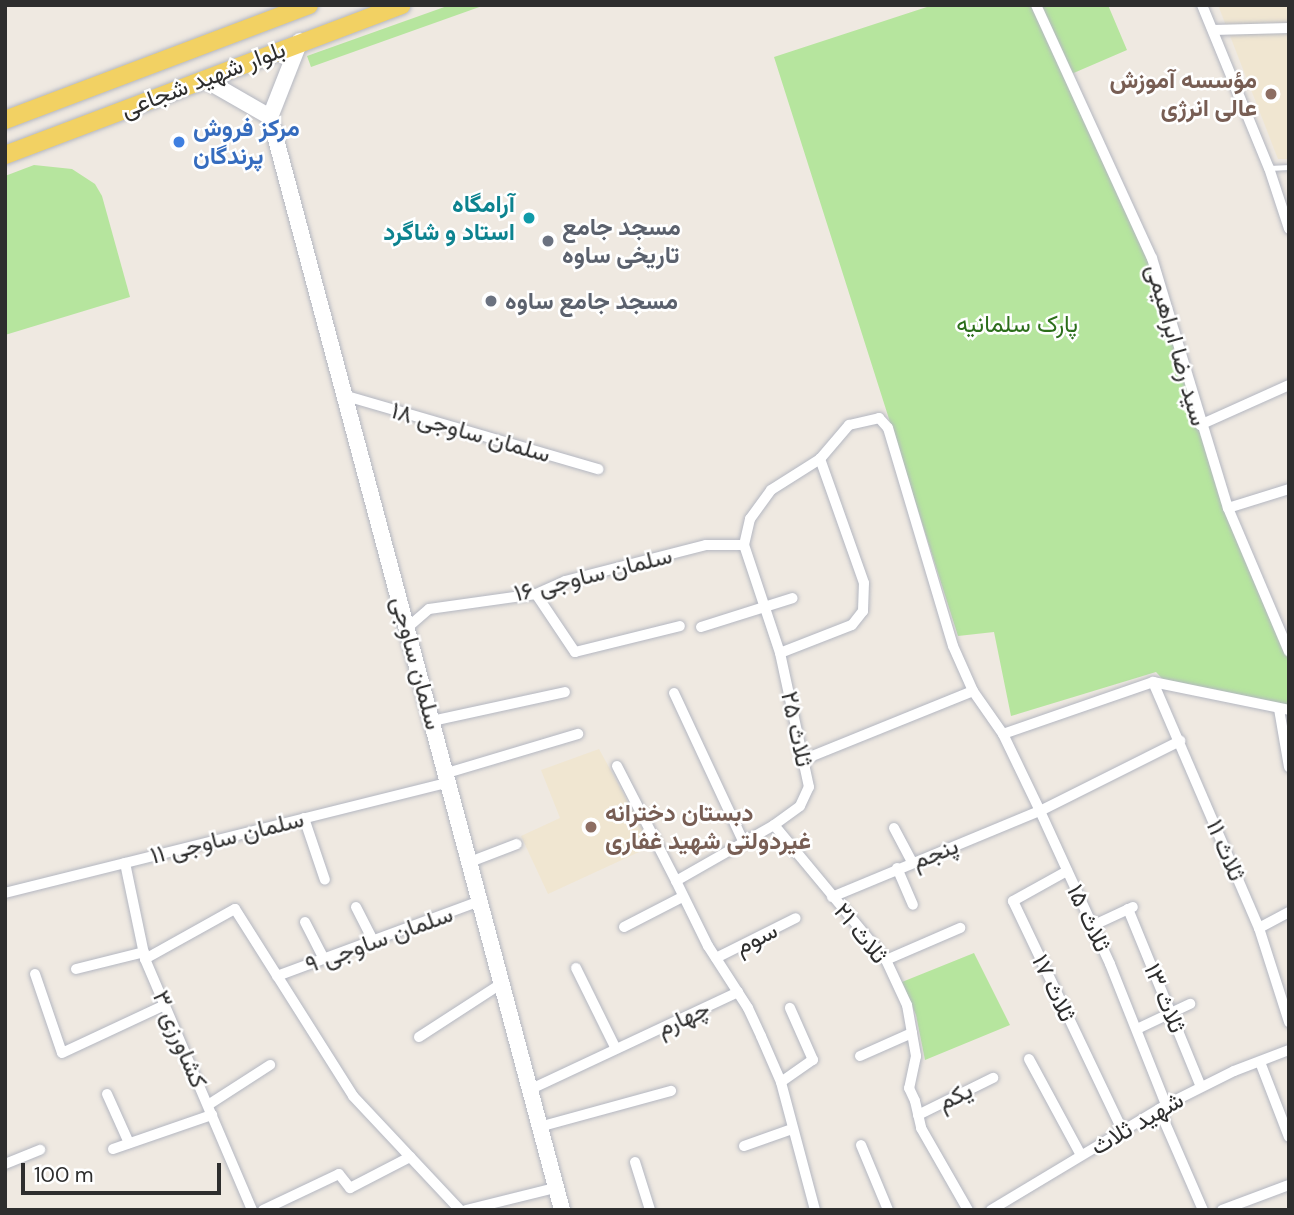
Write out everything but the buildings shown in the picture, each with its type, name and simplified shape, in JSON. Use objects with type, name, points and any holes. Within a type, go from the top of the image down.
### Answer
[{"type":"main road","name":"بلوار شهید شجاعی","points":[[5,120],[309,5]]},
{"type":"main road","name":"بلوار شهید شجاعی","points":[[5,155],[300,41],[402,5]]},
{"type":"street","name":"سید رضا ابراهیمی","points":[[1036,5],[1152,258],[1166,295],[1200,425],[1228,508],[1289,652]]},
{"type":"street","points":[[1202,5],[1269,168],[1289,229]]},
{"type":"street","points":[[1213,30],[1289,28]]},
{"type":"street","points":[[204,79],[270,117],[300,41]]},
{"type":"street","name":"سلمان ساوجی","points":[[270,117],[562,1210]]},
{"type":"street","points":[[1200,425],[1289,385]]},
{"type":"street","name":"سلمان ساوجی ۱۸","points":[[343,395],[598,469]]},
{"type":"street","name":"ثلاث ۱۵","points":[[820,459],[849,425],[879,418],[888,428],[953,646],[973,691],[1003,734],[1092,926],[1137,1029],[1163,1107],[1203,1210]]},
{"type":"street","points":[[744,545],[750,519],[763,498],[820,459],[864,583],[863,611],[852,625],[780,653]]},
{"type":"street","points":[[1228,508],[1289,489]]},
{"type":"street","name":"سلمان ساوجی ۱۶","points":[[407,628],[429,609],[536,594],[565,581],[706,545],[744,545]]},
{"type":"street","name":"ثلاث ۲۵","points":[[676,881],[774,825],[800,806],[809,787],[780,653],[744,545]]},
{"type":"street","points":[[536,594],[575,652],[680,626]]},
{"type":"street","points":[[701,627],[793,598]]},
{"type":"street","points":[[1003,734],[1153,682],[1284,709],[1289,768]]},
{"type":"street","name":"ثلاث ۱۱","points":[[1153,682],[1259,928],[1289,1022]]},
{"type":"street","points":[[805,759],[973,691]]},
{"type":"street","points":[[432,721],[565,692]]},
{"type":"street","points":[[674,693],[743,841]]},
{"type":"street","name":"سلمان ساوجی ۱۱","points":[[5,893],[304,818],[448,777],[578,734]]},
{"type":"street","name":"پنجم","points":[[832,897],[1040,811],[1180,741]]},
{"type":"street","points":[[617,765],[682,897],[748,1008],[781,1082],[815,1210]]},
{"type":"street","points":[[304,818],[325,880]]},
{"type":"street","name":"ثلاث ۲۱","points":[[774,825],[886,960],[906,1005],[912,1033],[916,1056],[909,1088],[920,1128],[968,1210]]},
{"type":"street","points":[[894,828],[912,862]]},
{"type":"street","points":[[470,862],[517,844]]},
{"type":"street","name":"کشاورزی ۳","points":[[125,863],[144,955],[252,1210]]},
{"type":"street","points":[[897,868],[913,905]]},
{"type":"street","name":"ثلاث ۱۷","points":[[1067,871],[1013,901],[1122,1130]]},
{"type":"street","points":[[624,927],[682,897]]},
{"type":"street","name":"سلمان ساوجی ۹","points":[[277,976],[480,901]]},
{"type":"street","points":[[356,907],[373,941]]},
{"type":"street","name":"ثلاث ۱۳","points":[[1092,926],[1131,908],[1200,1087]]},
{"type":"street","points":[[76,969],[144,955],[235,909],[353,1096],[460,1210]]},
{"type":"street","points":[[1259,928],[1289,912]]},
{"type":"street","name":"سوم","points":[[716,958],[796,918]]},
{"type":"street","points":[[305,922],[324,959]]},
{"type":"street","points":[[886,960],[960,928]]},
{"type":"street","points":[[576,968],[616,1049]]},
{"type":"street","points":[[35,974],[62,1053],[165,1005]]},
{"type":"street","points":[[419,1037],[502,983]]},
{"type":"street","name":"چهارم","points":[[529,1090],[738,992]]},
{"type":"street","points":[[1137,1029],[1190,1004]]},
{"type":"street","points":[[781,1082],[813,1060],[790,1008]]},
{"type":"street","points":[[860,1056],[912,1033]]},
{"type":"street","name":"شهید ثلاث","points":[[991,1210],[1010,1205],[1081,1155],[1200,1087],[1289,1050]]},
{"type":"street","points":[[1030,1059],[1081,1155]]},
{"type":"street","points":[[1260,1062],[1289,1137]]},
{"type":"street","points":[[113,1149],[210,1110],[270,1065]]},
{"type":"street","name":"یکم","points":[[918,1115],[993,1078]]},
{"type":"street","points":[[540,1127],[671,1091]]},
{"type":"street","points":[[107,1094],[129,1143]]},
{"type":"street","points":[[744,1146],[792,1129]]},
{"type":"street","points":[[861,1145],[888,1210]]},
{"type":"street","points":[[5,1164],[40,1150]]},
{"type":"street","points":[[263,1210],[339,1174],[350,1188],[410,1157]]},
{"type":"street","points":[[635,1162],[650,1210]]},
{"type":"street","points":[[1222,1210],[1289,1185]]},
{"type":"street","points":[[466,1210],[555,1188]]},
{"type":"lane","points":[[1269,168],[1289,167]]},
{"type":"shaded area","name":"مؤسسه آموزش عالی انرژی","points":[[1218,5],[1289,5],[1289,159],[1278,159]]},
{"type":"shaded area","name":"دبستان دخترانه غیردولتی شهید غفاری","points":[[599,749],[652,846],[548,894],[521,836],[560,818],[541,770]]},
{"type":"green space","points":[[450,5],[485,5],[311,67],[307,56]]},
{"type":"green space","name":"پارک سلمانیه","points":[[933,5],[1108,5],[1127,50],[1069,75],[1158,275],[1205,441],[1289,657],[1289,704],[1286,710],[1169,686],[1156,672],[1011,716],[994,632],[958,636],[774,57]]},
{"type":"green space","points":[[34,165],[72,169],[95,184],[102,196],[130,297],[5,335],[5,176]]},
{"type":"green space","points":[[974,953],[1010,1025],[925,1060],[916,1015],[902,982]]},
{"type":"place","name":"مؤسسه آموزش عالی انرژی","points":[[1271,94]]},
{"type":"place","name":"مرکز فروش پرندگان","points":[[179,142]]},
{"type":"place","name":"آرامگاه استاد و شاگرد","points":[[529,218]]},
{"type":"place","name":"مسجد جامع تاریخی ساوه","points":[[548,241]]},
{"type":"place","name":"مسجد جامع ساوه","points":[[491,301]]},
{"type":"place","name":"دبستان دخترانه غیردولتی شهید غفاری","points":[[591,827]]}]
